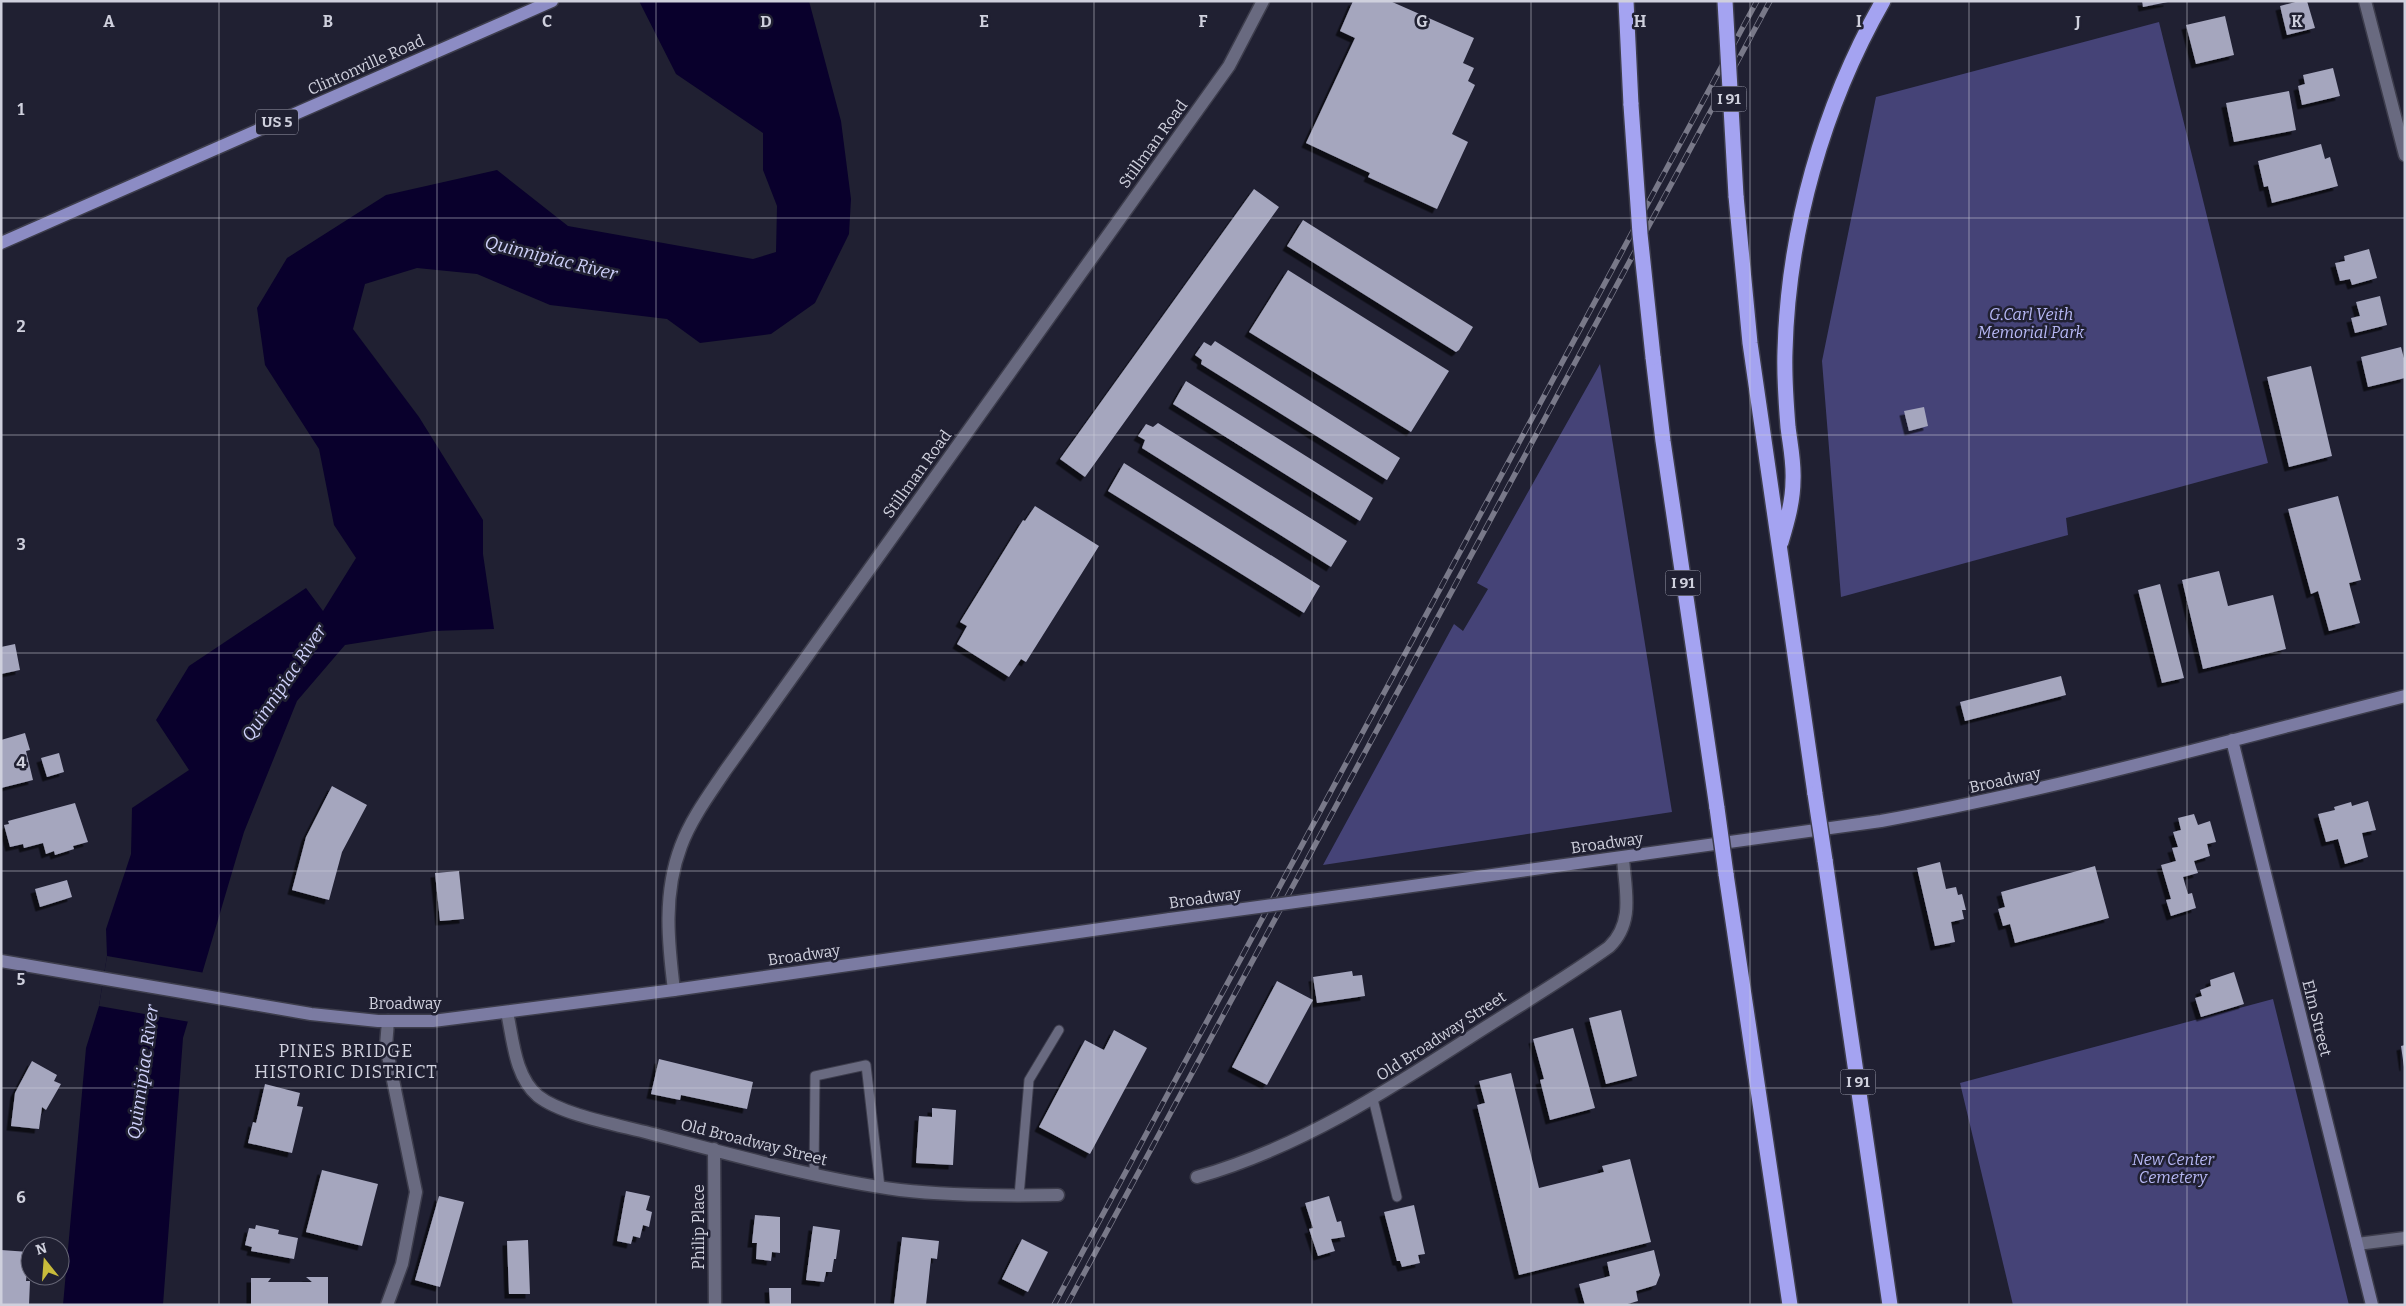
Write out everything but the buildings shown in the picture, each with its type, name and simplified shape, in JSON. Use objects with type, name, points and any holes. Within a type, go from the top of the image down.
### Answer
[{"type":"highway","name":"I 91","points":[[1626,1],[1640,234],[1662,441],[1790,1305]]},
{"type":"highway","name":"I 91","points":[[1725,1],[1736,196],[1745,298],[1890,1305]]},
{"type":"highway","points":[[1780,549],[1794,481],[1786,400],[1785,350],[1789,296],[1800,229],[1813,171],[1834,105],[1862,40],[1883,1]]},
{"type":"main road","name":"Clintonville Road","points":[[1,243],[552,1]]},
{"type":"main road","name":"Broadway","points":[[1,961],[312,1014],[388,1021],[433,1021],[674,990],[1623,858],[1947,809],[2079,780],[2405,696]]},
{"type":"main road","name":"Elm Street","points":[[2232,740],[2372,1305]]},
{"type":"street","name":"Stillman Road","points":[[674,990],[668,932],[669,898],[681,846],[700,809],[730,763],[1229,66],[1263,1]]},
{"type":"street","points":[[2365,1],[2405,155]]},
{"type":"street","name":"Old Broadway Street","points":[[1197,1177],[1272,1151],[1326,1125],[1373,1099],[1598,955],[1616,940],[1622,932],[1626,914],[1623,858]]},
{"type":"street","name":"Old Broadway Street","points":[[507,1012],[521,1069],[529,1086],[539,1096],[563,1109],[814,1174],[880,1186],[950,1195],[1058,1195]]},
{"type":"street","points":[[388,1021],[386,1046],[416,1192],[402,1264],[388,1305]]},
{"type":"street","name":"Philip Place","points":[[714,1149],[715,1305]]},
{"type":"street","points":[[2357,1244],[2405,1238]]},
{"type":"lane","points":[[1019,1196],[1029,1080],[1060,1030]]},
{"type":"lane","points":[[814,1174],[815,1076],[866,1065],[880,1186]]},
{"type":"lane","points":[[1373,1099],[1397,1197]]},
{"type":"green space","name":"G.Carl Veith Memorial Park","points":[[2159,22],[2268,463],[2066,518],[2068,535],[1841,597],[1822,361],[1876,97]]},
{"type":"green space","points":[[1600,364],[1672,812],[1323,865],[1454,624],[1463,631],[1488,589],[1477,583]]},
{"type":"green space","name":"New Center Cemetery","points":[[2273,999],[2349,1305],[2013,1305],[1960,1083]]},
{"type":"water","name":"Quinnipiac River","points":[[639,1],[809,1],[841,121],[851,199],[849,234],[815,303],[771,334],[700,343],[667,319],[550,305],[477,274],[417,268],[365,284],[353,329],[419,417],[483,520],[483,554],[494,629],[433,631],[345,645],[297,701],[244,832],[183,1038],[163,1305],[63,1305],[65,1286],[70,1286],[69,1236],[86,1048],[99,1006],[107,956],[106,929],[131,854],[132,808],[189,770],[156,720],[189,666],[306,588],[323,611],[356,558],[334,525],[319,449],[265,365],[257,308],[287,258],[386,195],[497,170],[568,226],[753,259],[776,252],[777,206],[763,170],[763,133],[676,74]]},
{"type":"pier","points":[[107,956],[205,973],[190,1022],[99,1006]]},
{"type":"railway","points":[[1054,1305],[1757,1]]},
{"type":"railway","points":[[1067,1305],[1770,1]]},
{"type":"district","name":"PINES BRIDGE HISTORIC DISTRICT","points":[[346,1061]]}]
